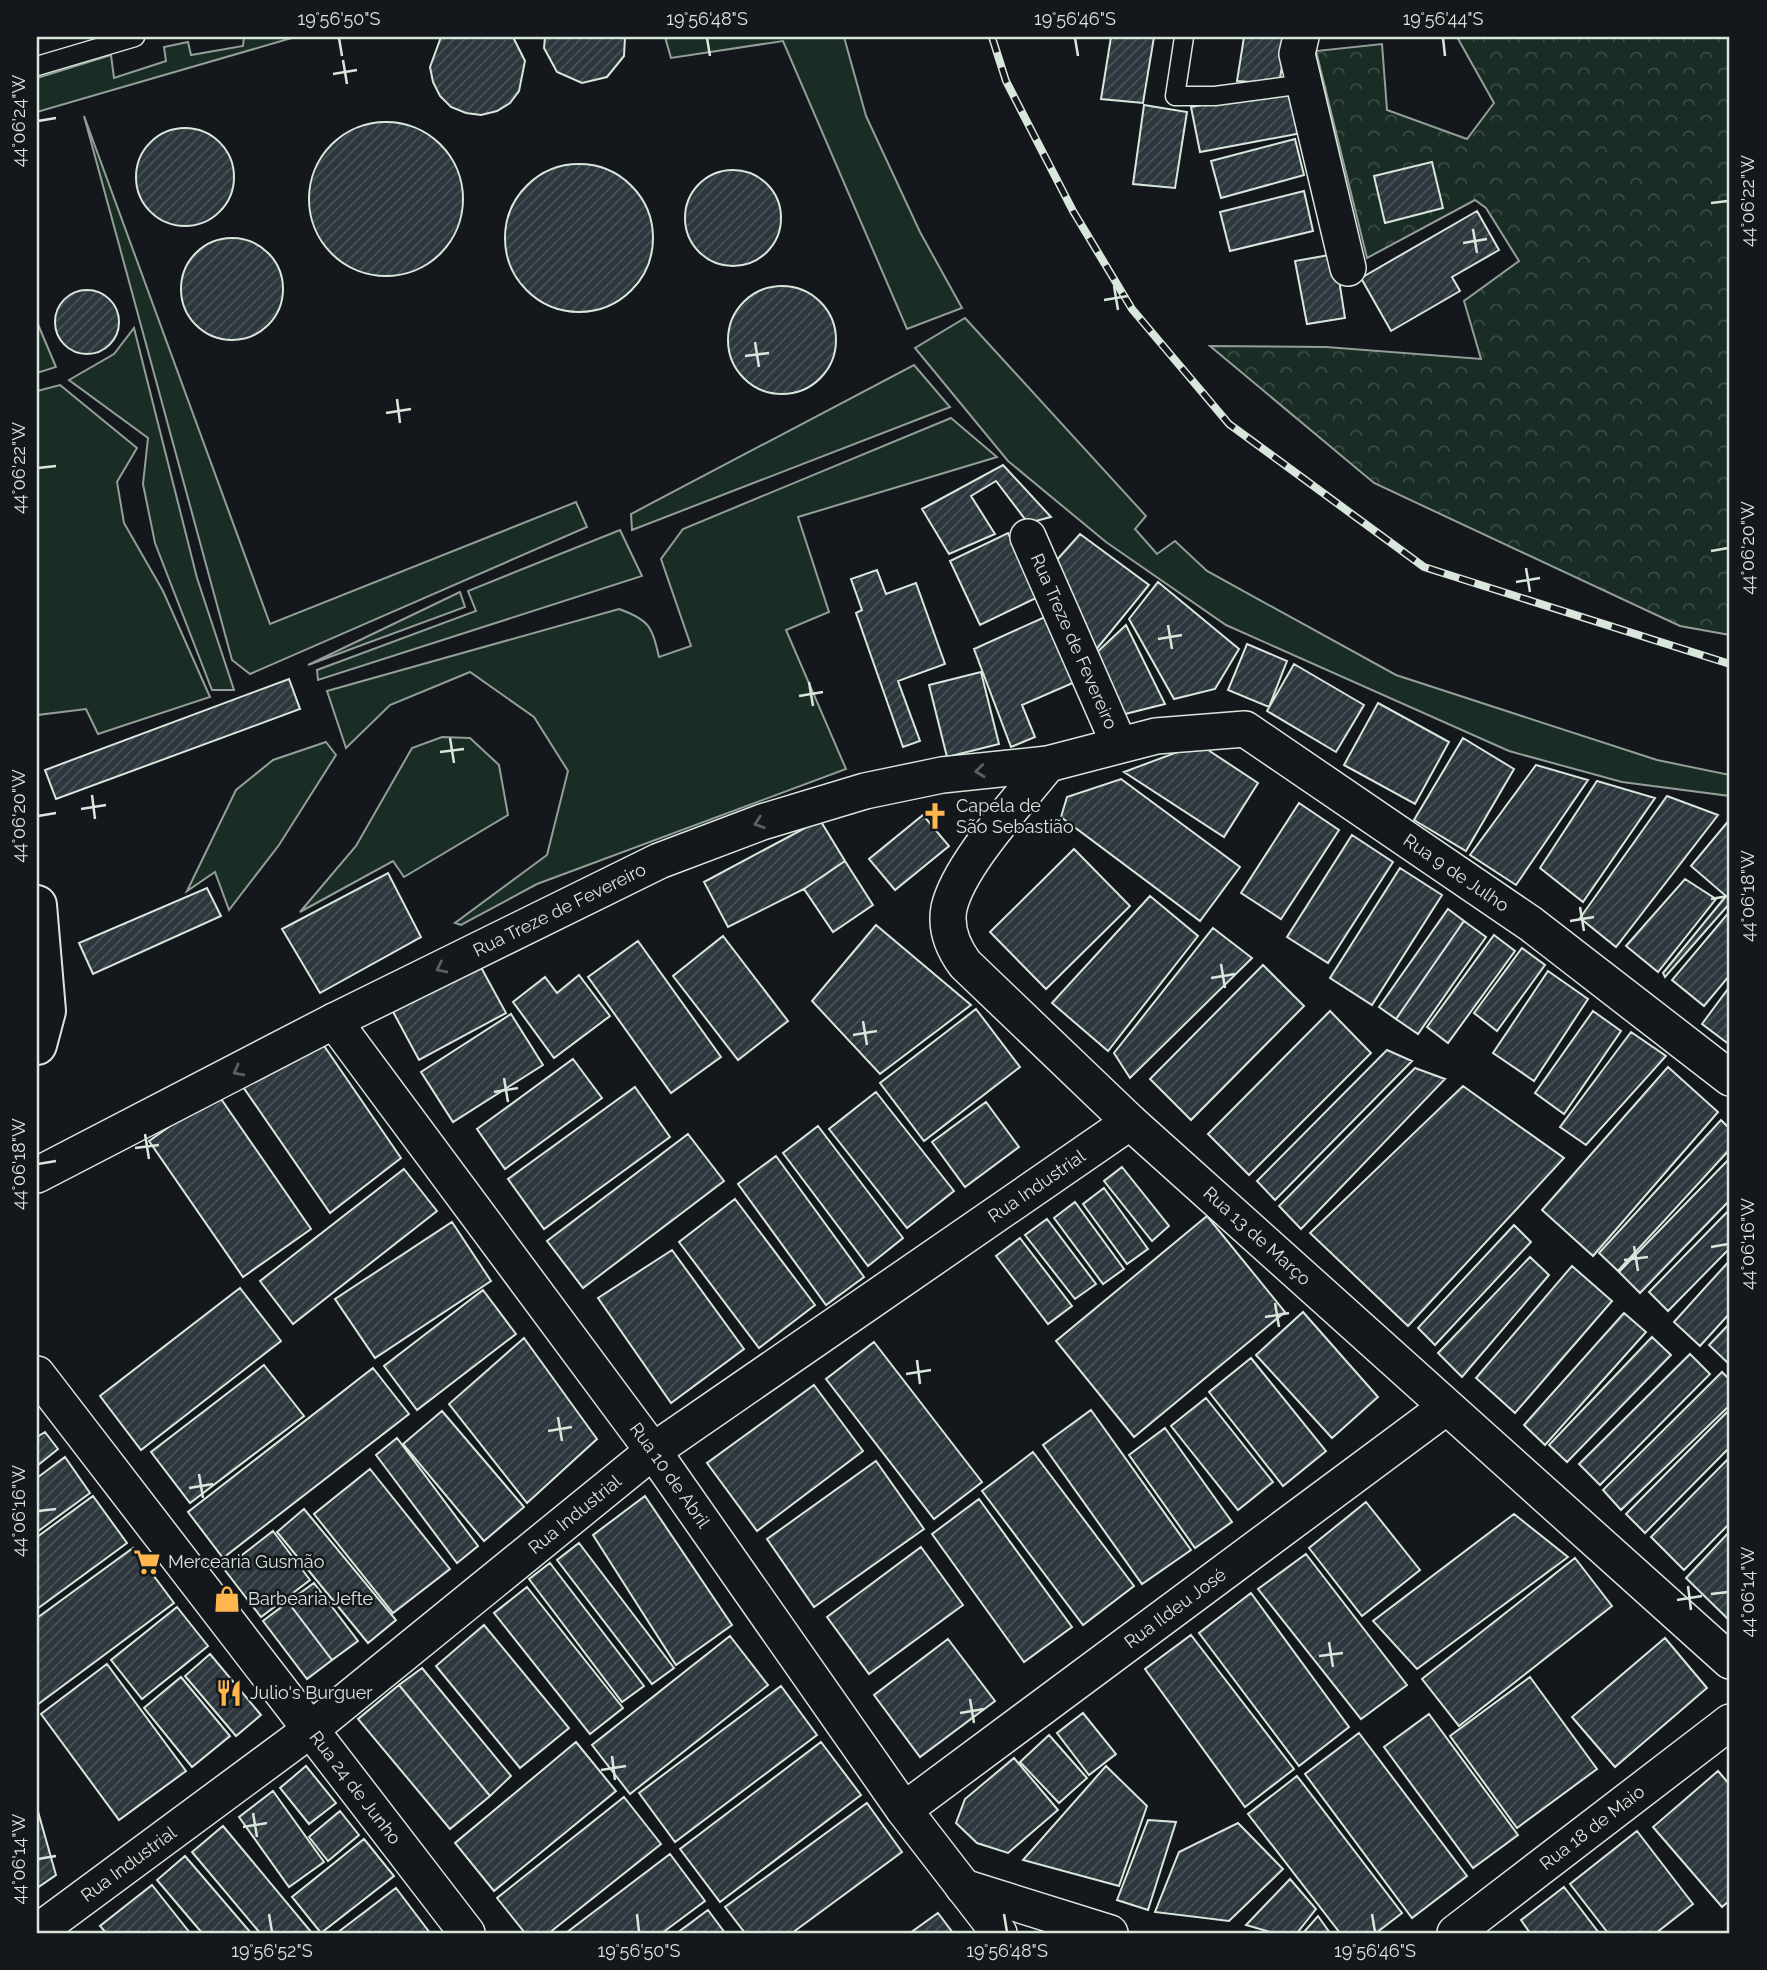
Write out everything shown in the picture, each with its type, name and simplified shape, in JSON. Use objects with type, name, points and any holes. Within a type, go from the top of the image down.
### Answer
[{"type":"street","points":[[1301,37],[1297,54],[1348,268]]},
{"type":"street","name":"Rua Treze de Fevereiro","points":[[1028,537],[1119,744]]},
{"type":"street","name":"Rua 9 de Julho","points":[[1156,736],[1245,729],[1531,924],[1730,1078]]},
{"type":"street","name":"Rua Treze de Fevereiro","points":[[37,1175],[334,1021],[659,861],[762,822],[865,791],[942,775],[1048,764],[1156,736]]},
{"type":"street","name":"Rua 13 de Março","points":[[1048,764],[966,869],[949,909],[952,946],[965,964],[1130,1122],[1445,1408],[1730,1661]]},
{"type":"street","points":[[37,905],[46,1011],[37,1045]]},
{"type":"street","name":"Rua 10 de Abril","points":[[334,1021],[653,1451],[904,1810],[999,1933]]},
{"type":"street","name":"Rua Industrial","points":[[37,1932],[310,1730],[653,1451],[1130,1122]]},
{"type":"street","name":"Rua 24 de Junho","points":[[37,1374],[467,1933]]},
{"type":"street","name":"Rua Ildeu José","points":[[904,1810],[1445,1408]]},
{"type":"street","name":"Rua 18 de Maio","points":[[1455,1933],[1730,1722]]},
{"type":"street","points":[[963,1887],[1110,1933]]},
{"type":"lane","points":[[37,66],[135,37]]},
{"type":"lane","points":[[1184,37],[1175,96],[1215,96],[1304,84]]},
{"type":"green space","points":[[244,37],[295,37],[37,112],[37,78],[111,55],[114,78],[166,61],[164,47],[188,42],[191,55],[243,46]]},
{"type":"green space","points":[[665,37],[844,37],[866,116],[920,232],[962,308],[907,329],[783,41],[671,58]]},
{"type":"green space","points":[[1457,37],[1730,37],[1730,635],[1680,626],[1374,483],[1210,346],[1326,347],[1481,359],[1464,301],[1519,261],[1486,208],[1475,200],[1367,258],[1316,51],[1382,44],[1387,110],[1467,139],[1494,103]]},
{"type":"green space","points":[[84,116],[270,624],[576,502],[587,527],[250,674],[232,660]]},
{"type":"green space","points":[[965,318],[1146,516],[1135,529],[1157,554],[1175,541],[1207,571],[1396,675],[1657,760],[1730,775],[1730,796],[1622,782],[1509,751],[1226,625],[1106,542],[1008,461],[915,348]]},
{"type":"green space","points":[[37,322],[56,367],[37,373]]},
{"type":"green space","points":[[134,328],[197,578],[234,690],[212,690],[155,543],[143,484],[148,438],[69,380],[114,354]]},
{"type":"green space","points":[[914,365],[950,407],[632,530],[631,514]]},
{"type":"green space","points":[[60,385],[137,448],[117,482],[124,523],[163,591],[210,697],[98,734],[86,709],[37,715],[37,391]]},
{"type":"green space","points":[[951,418],[997,457],[798,517],[829,612],[786,630],[846,769],[537,884],[461,925],[455,923],[547,855],[568,771],[534,717],[470,672],[390,705],[346,748],[327,691],[619,609],[637,617],[648,626],[659,657],[691,646],[661,559],[683,529]]},
{"type":"green space","points":[[620,530],[642,576],[318,680],[317,670],[476,611],[468,591]]},
{"type":"green space","points":[[460,592],[465,607],[308,665]]},
{"type":"green space","points":[[442,737],[470,738],[499,765],[508,815],[404,877],[393,861],[300,912],[356,846],[412,748]]},
{"type":"green space","points":[[326,742],[336,755],[279,845],[229,910],[215,872],[187,891],[236,790],[273,760]]},
{"type":"building","points":[[441,37],[513,37],[525,61],[519,91],[510,103],[497,111],[481,115],[451,107],[440,96],[430,67]]},
{"type":"building","points":[[545,37],[625,37],[624,56],[607,77],[582,83],[557,72],[544,48]]},
{"type":"building","points":[[1111,37],[1154,37],[1143,103],[1101,99]]},
{"type":"building","points":[[1244,37],[1287,37],[1279,84],[1237,81]]},
{"type":"building","points":[[1293,88],[1302,133],[1200,152],[1191,107]]},
{"type":"building","points":[[1144,105],[1187,112],[1175,188],[1133,184]]},
{"type":"building","points":[[386,122],[415,128],[440,145],[457,170],[463,199],[457,228],[440,253],[415,270],[386,276],[357,270],[332,253],[315,228],[309,199],[315,170],[332,145],[357,128]]},
{"type":"building","points":[[185,128],[204,132],[220,142],[230,158],[234,177],[230,196],[220,212],[204,222],[185,226],[166,222],[150,212],[140,196],[136,177],[140,158],[150,142],[166,132]]},
{"type":"building","points":[[1295,139],[1304,175],[1221,198],[1211,161]]},
{"type":"building","points":[[1432,162],[1443,208],[1385,223],[1374,176]]},
{"type":"building","points":[[579,164],[607,170],[631,186],[647,210],[653,238],[647,266],[631,290],[607,306],[579,312],[551,306],[527,290],[511,266],[505,238],[511,210],[527,186],[551,170]]},
{"type":"building","points":[[733,170],[751,174],[767,184],[777,200],[781,218],[777,236],[767,252],[751,262],[733,266],[715,262],[699,252],[689,236],[685,218],[689,200],[699,184],[715,174]]},
{"type":"building","points":[[1304,191],[1313,231],[1230,251],[1220,212]]},
{"type":"building","points":[[1477,211],[1499,250],[1452,277],[1460,291],[1391,331],[1361,278]]},
{"type":"building","points":[[232,238],[251,242],[268,253],[279,270],[283,289],[279,308],[268,325],[251,336],[232,340],[213,336],[196,325],[185,308],[181,289],[185,270],[196,253],[213,242]]},
{"type":"building","points":[[1335,254],[1345,318],[1307,324],[1295,261]]},
{"type":"building","points":[[782,286],[803,290],[820,302],[832,319],[836,340],[832,361],[820,378],[803,390],[782,394],[761,390],[744,378],[732,361],[728,340],[732,319],[744,302],[761,290]]},
{"type":"building","points":[[87,290],[105,296],[113,304],[119,322],[113,340],[105,348],[87,354],[69,348],[61,340],[55,322],[61,304],[69,296]]},
{"type":"building","points":[[1003,465],[1051,517],[1028,523],[996,481],[971,496],[995,534],[949,554],[922,509]]},
{"type":"building","points":[[1008,533],[1038,597],[980,625],[950,561]]},
{"type":"building","points":[[1080,534],[1149,585],[1095,651],[1055,562]]},
{"type":"building","points":[[877,570],[886,594],[916,583],[945,664],[898,681],[920,741],[903,747],[856,613],[862,610],[851,579]]},
{"type":"building","points":[[1158,582],[1239,649],[1215,689],[1174,699],[1129,619]]},
{"type":"building","points":[[1047,616],[1075,682],[1022,705],[1035,737],[1011,747],[974,649]]},
{"type":"building","points":[[1126,625],[1165,704],[1121,715],[1092,657]]},
{"type":"building","points":[[1247,644],[1287,661],[1269,707],[1228,690]]},
{"type":"building","points":[[1294,664],[1364,705],[1336,752],[1267,711]]},
{"type":"building","points":[[981,672],[999,744],[947,757],[929,685]]},
{"type":"building","points":[[289,679],[300,709],[56,799],[45,770]]},
{"type":"building","points":[[1378,703],[1449,742],[1415,804],[1344,765]]},
{"type":"building","points":[[1463,738],[1514,769],[1466,851],[1414,820]]},
{"type":"building","points":[[1199,744],[1258,783],[1224,837],[1124,772]]},
{"type":"building","points":[[1536,765],[1588,780],[1516,885],[1470,855]]},
{"type":"building","points":[[1121,779],[1240,867],[1200,921],[1061,817],[1067,797]]},
{"type":"building","points":[[1597,781],[1655,798],[1583,902],[1540,868]]},
{"type":"building","points":[[1667,796],[1718,815],[1616,947],[1580,918]]},
{"type":"building","points":[[1299,803],[1339,830],[1281,919],[1241,893]]},
{"type":"building","points":[[923,815],[949,846],[895,890],[869,859]]},
{"type":"building","points":[[1730,819],[1730,903],[1665,977],[1663,973],[1726,896],[1691,866]]},
{"type":"building","points":[[820,820],[845,861],[804,889],[728,927],[704,882]]},
{"type":"building","points":[[1352,835],[1393,862],[1328,963],[1287,937]]},
{"type":"building","points":[[1074,849],[1130,906],[1046,989],[990,932]]},
{"type":"building","points":[[845,861],[873,905],[833,932],[804,889]]},
{"type":"building","points":[[1400,868],[1442,895],[1372,1005],[1330,978]]},
{"type":"building","points":[[388,873],[421,937],[320,993],[282,929]]},
{"type":"building","points":[[1685,879],[1716,899],[1658,972],[1626,946]]},
{"type":"building","points":[[207,888],[221,916],[93,974],[79,943]]},
{"type":"building","points":[[1150,896],[1198,936],[1108,1051],[1052,1003]]},
{"type":"building","points":[[1448,909],[1464,921],[1396,1019],[1379,1007]]},
{"type":"building","points":[[1730,911],[1730,975],[1704,1006],[1672,980]]},
{"type":"building","points":[[1464,921],[1486,937],[1418,1034],[1396,1019]]},
{"type":"building","points":[[876,925],[971,1005],[880,1074],[812,1001]]},
{"type":"building","points":[[1213,928],[1252,958],[1130,1078],[1114,1053]]},
{"type":"building","points":[[1494,935],[1515,951],[1448,1043],[1427,1027]]},
{"type":"building","points":[[723,936],[788,1021],[738,1060],[673,976]]},
{"type":"building","points":[[638,941],[721,1057],[671,1093],[588,977]]},
{"type":"building","points":[[1522,948],[1545,965],[1497,1031],[1474,1013]]},
{"type":"building","points":[[477,960],[506,1013],[419,1060],[391,1008]]},
{"type":"building","points":[[1263,965],[1304,1006],[1191,1120],[1150,1079]]},
{"type":"building","points":[[1548,971],[1588,999],[1534,1081],[1493,1053]]},
{"type":"building","points":[[579,975],[610,1016],[554,1058],[513,1002],[545,977],[557,993]]},
{"type":"building","points":[[1730,986],[1730,1045],[1702,1024]]},
{"type":"building","points":[[976,1009],[1020,1067],[924,1141],[880,1083]]},
{"type":"building","points":[[1330,1011],[1371,1053],[1249,1175],[1208,1134]]},
{"type":"building","points":[[1593,1011],[1621,1031],[1564,1114],[1535,1093]]},
{"type":"building","points":[[511,1014],[543,1065],[453,1122],[421,1072]]},
{"type":"building","points":[[1631,1032],[1666,1056],[1586,1145],[1560,1127]]},
{"type":"building","points":[[318,1037],[401,1158],[330,1213],[241,1084]]},
{"type":"building","points":[[1387,1050],[1412,1061],[1275,1200],[1257,1181]]},
{"type":"building","points":[[573,1059],[602,1098],[505,1169],[477,1129]]},
{"type":"building","points":[[1668,1067],[1718,1112],[1593,1256],[1542,1210]]},
{"type":"building","points":[[1415,1068],[1445,1079],[1301,1229],[1279,1206]]},
{"type":"building","points":[[1463,1086],[1564,1158],[1408,1326],[1310,1233]]},
{"type":"building","points":[[635,1087],[670,1137],[544,1229],[508,1179]]},
{"type":"building","points":[[876,1092],[954,1191],[907,1228],[829,1129]]},
{"type":"building","points":[[217,1093],[311,1229],[243,1277],[149,1141]]},
{"type":"building","points":[[986,1102],[1019,1147],[965,1187],[932,1142]]},
{"type":"building","points":[[1721,1120],[1730,1129],[1730,1149],[1618,1271],[1599,1253]]},
{"type":"building","points":[[818,1126],[903,1238],[868,1266],[783,1153]]},
{"type":"building","points":[[688,1134],[724,1181],[583,1288],[547,1241]]},
{"type":"building","points":[[776,1156],[864,1277],[826,1305],[738,1184]]},
{"type":"building","points":[[1730,1158],[1730,1200],[1640,1293],[1619,1272]]},
{"type":"building","points":[[1122,1167],[1169,1226],[1152,1241],[1104,1181]]},
{"type":"building","points":[[404,1169],[437,1211],[293,1324],[260,1281]]},
{"type":"building","points":[[1104,1188],[1148,1249],[1127,1264],[1083,1204]]},
{"type":"building","points":[[735,1199],[815,1305],[759,1348],[679,1242]]},
{"type":"building","points":[[1075,1202],[1124,1269],[1103,1284],[1054,1218]]},
{"type":"building","points":[[1730,1209],[1730,1248],[1668,1311],[1649,1292]]},
{"type":"building","points":[[1207,1216],[1285,1312],[1134,1437],[1056,1341]]},
{"type":"building","points":[[1047,1219],[1096,1284],[1075,1299],[1025,1235]]},
{"type":"building","points":[[452,1222],[491,1281],[375,1358],[335,1299]]},
{"type":"building","points":[[1514,1225],[1531,1242],[1435,1345],[1418,1328]]},
{"type":"building","points":[[1020,1238],[1072,1306],[1048,1324],[996,1256]]},
{"type":"building","points":[[672,1250],[744,1349],[671,1403],[598,1298]]},
{"type":"building","points":[[1530,1257],[1549,1275],[1462,1377],[1438,1353]]},
{"type":"building","points":[[1730,1260],[1730,1313],[1700,1346],[1674,1322]]},
{"type":"building","points":[[1572,1266],[1612,1301],[1515,1413],[1476,1378]]},
{"type":"building","points":[[240,1288],[281,1341],[141,1450],[100,1396]]},
{"type":"building","points":[[483,1290],[516,1334],[417,1410],[384,1366]]},
{"type":"building","points":[[1303,1312],[1378,1397],[1332,1438],[1256,1355]]},
{"type":"building","points":[[1624,1313],[1646,1332],[1545,1445],[1524,1425]]},
{"type":"building","points":[[1730,1323],[1730,1365],[1709,1345]]},
{"type":"building","points":[[1652,1337],[1671,1355],[1567,1462],[1549,1445]]},
{"type":"building","points":[[524,1338],[597,1439],[527,1503],[449,1404]]},
{"type":"building","points":[[874,1342],[982,1482],[934,1519],[826,1379]]},
{"type":"building","points":[[1690,1354],[1710,1374],[1600,1485],[1579,1464]]},
{"type":"building","points":[[1251,1358],[1326,1451],[1283,1486],[1209,1392]]},
{"type":"building","points":[[264,1365],[304,1416],[190,1503],[151,1452]]},
{"type":"building","points":[[373,1368],[409,1414],[223,1558],[188,1512]]},
{"type":"building","points":[[1722,1372],[1730,1380],[1730,1405],[1621,1510],[1603,1490]]},
{"type":"building","points":[[814,1385],[863,1451],[757,1531],[707,1463]]},
{"type":"building","points":[[1206,1398],[1273,1482],[1238,1510],[1171,1426]]},
{"type":"building","points":[[1730,1409],[1730,1447],[1645,1533],[1626,1514]]},
{"type":"building","points":[[1091,1410],[1191,1550],[1142,1584],[1043,1445]]},
{"type":"building","points":[[442,1411],[524,1507],[484,1541],[403,1444]]},
{"type":"building","points":[[1165,1428],[1232,1522],[1195,1548],[1129,1455]]},
{"type":"building","points":[[45,1432],[58,1449],[37,1466],[37,1437]]},
{"type":"building","points":[[397,1438],[478,1546],[457,1563],[376,1455]]},
{"type":"building","points":[[1033,1452],[1134,1586],[1083,1625],[982,1491]]},
{"type":"building","points":[[65,1457],[90,1493],[37,1532],[37,1478]]},
{"type":"building","points":[[1730,1457],[1730,1523],[1684,1570],[1651,1537]]},
{"type":"building","points":[[876,1461],[924,1529],[814,1607],[767,1539]]},
{"type":"building","points":[[370,1469],[450,1569],[393,1613],[314,1514]]},
{"type":"building","points":[[93,1496],[127,1543],[37,1609],[37,1537]]},
{"type":"building","points":[[645,1496],[732,1625],[676,1665],[593,1535]]},
{"type":"building","points":[[979,1499],[1072,1627],[1024,1662],[932,1534]]},
{"type":"building","points":[[1366,1502],[1420,1570],[1362,1616],[1309,1548]]},
{"type":"building","points":[[304,1509],[396,1620],[368,1643],[277,1532]]},
{"type":"building","points":[[1514,1514],[1568,1557],[1417,1669],[1373,1621]]},
{"type":"building","points":[[273,1531],[310,1580],[261,1617],[224,1569]]},
{"type":"building","points":[[1730,1531],[1730,1621],[1686,1578]]},
{"type":"building","points":[[579,1543],[674,1668],[652,1684],[557,1560]]},
{"type":"building","points":[[921,1547],[963,1605],[869,1674],[827,1617]]},
{"type":"building","points":[[133,1548],[174,1603],[37,1705],[37,1618]]},
{"type":"building","points":[[1306,1554],[1407,1685],[1361,1719],[1258,1589]]},
{"type":"building","points":[[1575,1558],[1612,1606],[1459,1726],[1422,1679]]},
{"type":"building","points":[[550,1563],[644,1686],[622,1702],[529,1579]]},
{"type":"building","points":[[314,1583],[358,1641],[332,1660],[288,1602]]},
{"type":"building","points":[[527,1587],[623,1708],[590,1734],[494,1613]]},
{"type":"building","points":[[1251,1593],[1349,1727],[1299,1766],[1199,1633]]},
{"type":"building","points":[[288,1602],[332,1660],[307,1679],[263,1621]]},
{"type":"building","points":[[177,1607],[208,1646],[142,1699],[111,1660]]},
{"type":"building","points":[[484,1625],[569,1728],[520,1768],[436,1666]]},
{"type":"building","points":[[1191,1635],[1294,1769],[1245,1807],[1145,1669]]},
{"type":"building","points":[[730,1636],[768,1685],[630,1794],[592,1745]]},
{"type":"building","points":[[1665,1638],[1707,1688],[1615,1767],[1572,1717]]},
{"type":"building","points":[[948,1639],[995,1701],[920,1757],[874,1695]]},
{"type":"building","points":[[210,1654],[261,1715],[236,1736],[185,1676]]},
{"type":"building","points":[[107,1664],[186,1771],[119,1820],[41,1714]]},
{"type":"building","points":[[422,1668],[511,1776],[490,1796],[399,1685]]},
{"type":"building","points":[[181,1677],[230,1736],[192,1767],[144,1708]]},
{"type":"building","points":[[1530,1677],[1597,1769],[1517,1828],[1450,1736]]},
{"type":"building","points":[[399,1685],[490,1796],[450,1829],[358,1719]]},
{"type":"building","points":[[781,1686],[817,1735],[675,1842],[639,1793]]},
{"type":"building","points":[[1083,1713],[1116,1754],[1089,1775],[1057,1733]]},
{"type":"building","points":[[1429,1714],[1518,1835],[1473,1868],[1384,1747]]},
{"type":"building","points":[[1359,1733],[1467,1876],[1412,1918],[1305,1774]]},
{"type":"building","points":[[1049,1735],[1087,1778],[1059,1803],[1020,1762]]},
{"type":"building","points":[[576,1742],[616,1791],[494,1891],[455,1843]]},
{"type":"building","points":[[821,1742],[861,1795],[720,1902],[680,1849]]},
{"type":"building","points":[[1014,1758],[1058,1810],[1008,1853],[977,1843],[956,1823],[965,1799]]},
{"type":"building","points":[[306,1766],[336,1803],[309,1824],[280,1788]]},
{"type":"building","points":[[1106,1766],[1147,1806],[1119,1886],[1023,1860]]},
{"type":"building","points":[[1718,1771],[1730,1785],[1730,1900],[1722,1907],[1653,1827]]},
{"type":"building","points":[[1297,1776],[1402,1913],[1376,1933],[1340,1933],[1248,1814]]},
{"type":"building","points":[[273,1791],[324,1862],[289,1887],[239,1817]]},
{"type":"building","points":[[624,1797],[661,1844],[549,1933],[525,1933],[497,1898]]},
{"type":"building","points":[[867,1803],[902,1852],[792,1933],[745,1933],[725,1907]]},
{"type":"building","points":[[37,1808],[56,1875],[37,1888]]},
{"type":"building","points":[[340,1811],[359,1835],[328,1861],[309,1837]]},
{"type":"building","points":[[1148,1820],[1176,1822],[1148,1910],[1117,1900]]},
{"type":"building","points":[[1238,1823],[1283,1869],[1229,1921],[1155,1912],[1179,1852]]},
{"type":"building","points":[[223,1826],[312,1933],[260,1933],[192,1852]]},
{"type":"building","points":[[1637,1831],[1693,1904],[1656,1933],[1608,1933],[1570,1884]]},
{"type":"building","points":[[364,1839],[394,1876],[321,1933],[292,1897]]},
{"type":"building","points":[[670,1854],[705,1901],[662,1933],[566,1933]]},
{"type":"building","points":[[185,1856],[251,1933],[202,1933],[157,1880]]},
{"type":"building","points":[[1290,1879],[1316,1909],[1297,1933],[1274,1933],[1246,1925]]},
{"type":"building","points":[[152,1885],[190,1933],[106,1933],[100,1926]]},
{"type":"building","points":[[1564,1887],[1599,1933],[1530,1933],[1521,1920]]},
{"type":"building","points":[[396,1888],[430,1933],[337,1933]]},
{"type":"building","points":[[708,1910],[725,1933],[677,1933]]},
{"type":"building","points":[[938,1913],[953,1933],[910,1933]]},
{"type":"building","points":[[1318,1916],[1330,1933],[1303,1933]]},
{"type":"railway","points":[[992,37],[1006,81],[1073,211],[1132,309],[1229,424],[1424,567],[1730,664]]},
{"type":"place","name":"Capela de São Sebastião","points":[[935,816]]},
{"type":"place","name":"Mercearia Gusmão","points":[[147,1562]]},
{"type":"place","name":"Barbearia Jefte","points":[[227,1599]]},
{"type":"place","name":"Julio's Burguer","points":[[229,1693]]}]
